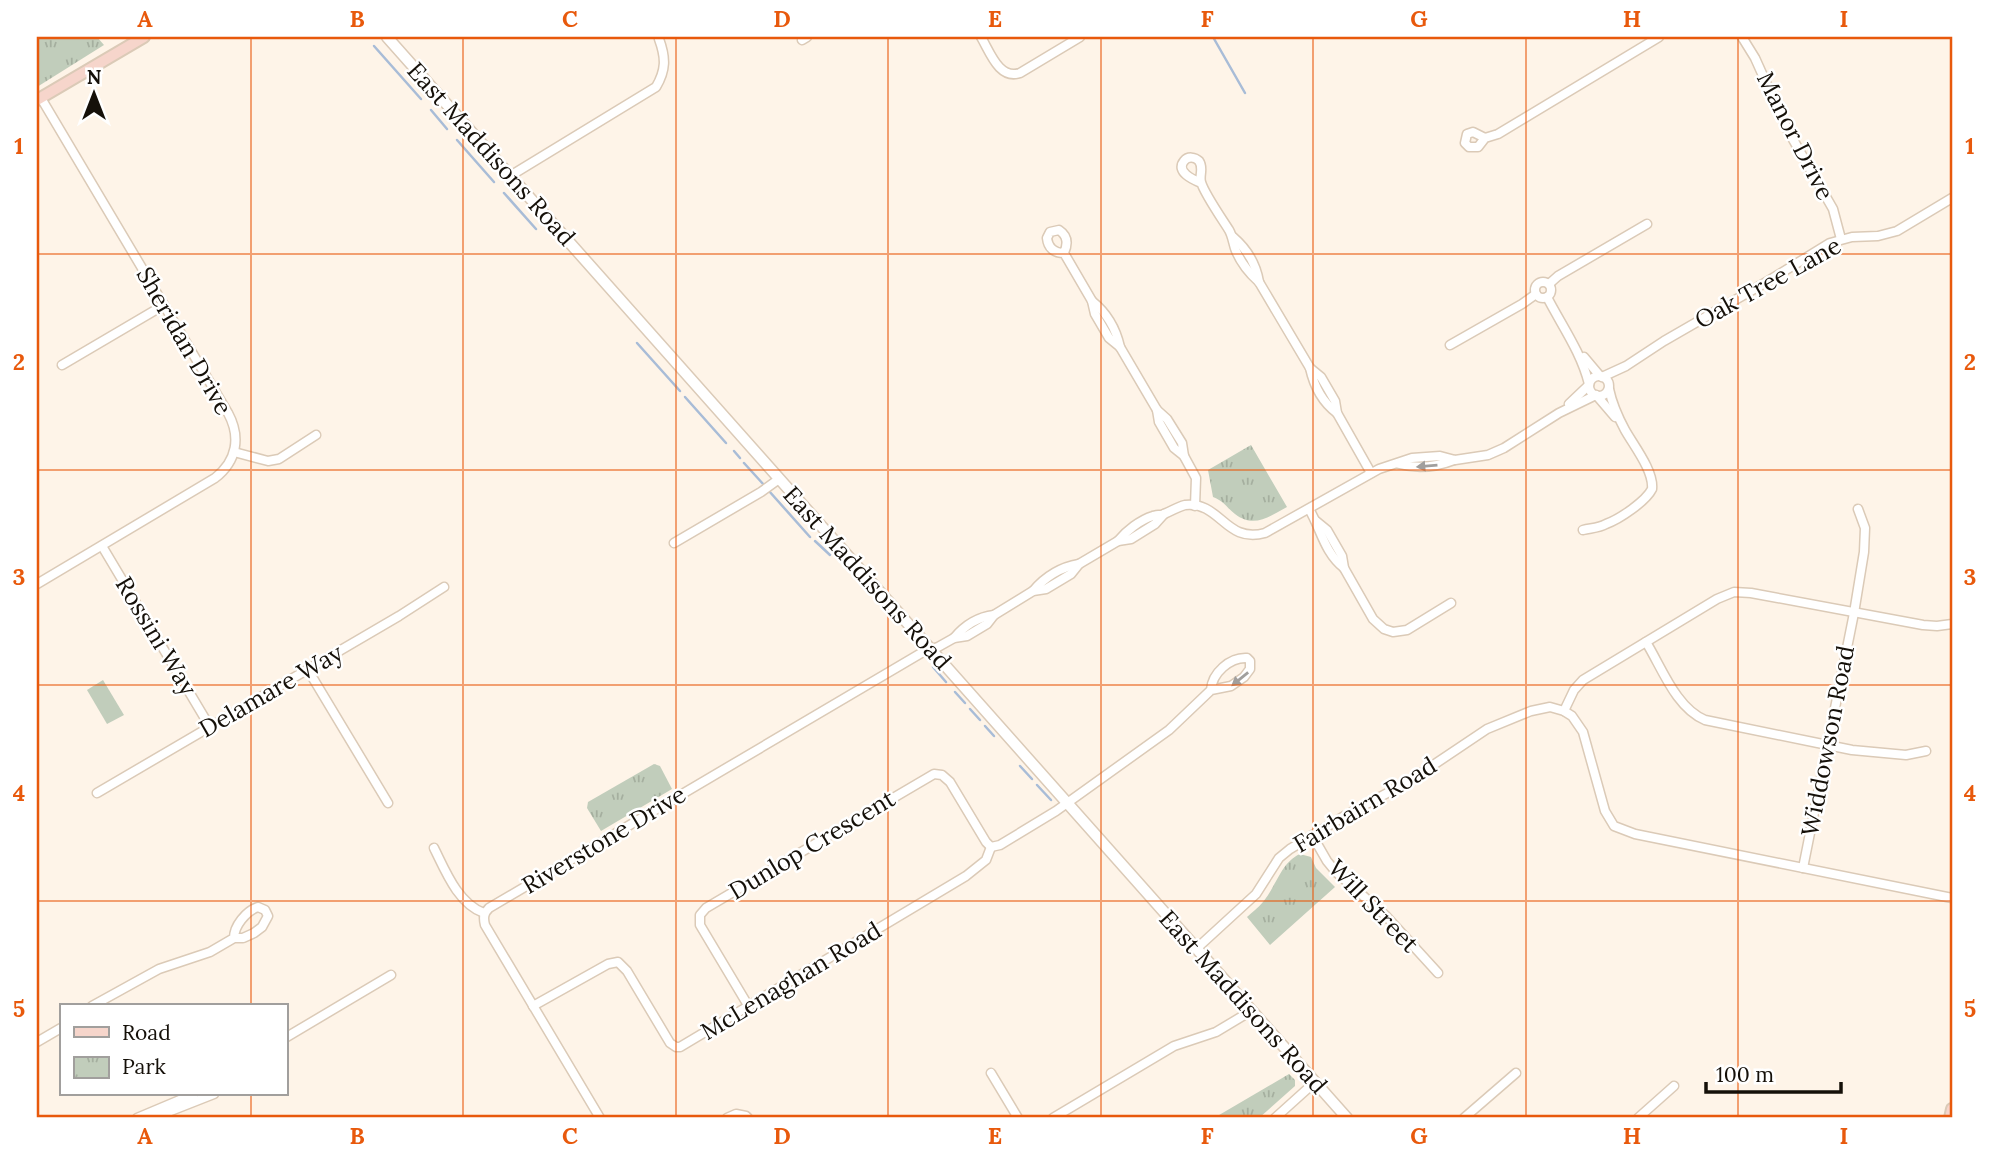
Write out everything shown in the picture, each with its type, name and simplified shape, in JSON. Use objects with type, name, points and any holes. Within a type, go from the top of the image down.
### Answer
[{"type":"main road","points":[[39,99],[144,37]]},
{"type":"main road","points":[[1950,1118],[1952,1108]]},
{"type":"street","name":"East Maddisons Road","points":[[387,37],[1347,1118]]},
{"type":"street","points":[[981,37],[1002,71],[1013,75],[1080,37]]},
{"type":"street","points":[[1485,138],[1498,134],[1658,37]]},
{"type":"street","name":"Manor Drive","points":[[1742,37],[1755,58],[1787,129],[1835,213],[1842,239]]},
{"type":"street","points":[[510,176],[656,87],[663,75],[664,57],[659,39]]},
{"type":"street","name":"Sheridan Drive","points":[[39,99],[231,419],[236,435],[234,452]]},
{"type":"street","points":[[1201,183],[1232,236],[1235,250],[1249,273],[1259,282],[1310,368],[1313,381],[1327,406],[1337,413],[1371,473]]},
{"type":"street","name":"Oak Tree Lane","points":[[1601,376],[1626,366],[1816,251],[1842,239],[1897,231],[1952,198]]},
{"type":"street","points":[[1549,284],[1558,276],[1647,224]]},
{"type":"street","points":[[1064,253],[1092,301],[1103,309],[1117,334],[1120,348],[1157,410],[1159,422],[1174,448],[1184,456],[1196,478],[1195,506]]},
{"type":"street","points":[[1536,294],[1539,283],[1549,284]]},
{"type":"street","points":[[1547,297],[1551,290],[1549,284]]},
{"type":"street","points":[[1536,294],[1547,297]]},
{"type":"street","points":[[1450,345],[1536,294]]},
{"type":"street","points":[[1547,297],[1574,344],[1590,390],[1623,427]]},
{"type":"street","points":[[62,365],[164,305]]},
{"type":"street","points":[[1574,344],[1607,380],[1613,406],[1651,475],[1652,489],[1643,500],[1612,521],[1583,530]]},
{"type":"street","name":"Oak Tree Lane","points":[[1609,388],[1626,366]]},
{"type":"street","points":[[1559,413],[1593,378],[1601,376]]},
{"type":"street","points":[[931,649],[954,638],[967,636],[987,624],[994,615],[1033,592],[1046,589],[1071,574],[1079,564],[1118,541],[1131,539],[1156,524],[1164,514],[1180,507],[1195,506],[1213,512],[1235,531],[1255,536],[1274,530],[1371,473],[1399,464],[1413,468],[1441,465],[1496,452],[1559,413],[1604,395],[1609,388]]},
{"type":"street","points":[[37,584],[215,478],[228,466],[234,452],[268,461],[279,459],[316,435]]},
{"type":"street","points":[[674,543],[779,479]]},
{"type":"street","points":[[1309,509],[1316,521],[1327,530],[1342,556],[1344,568],[1376,623],[1388,631],[1407,630],[1451,603]]},
{"type":"street","name":"Widdowson Road","points":[[1802,868],[1864,552],[1865,528],[1858,509]]},
{"type":"street","name":"Rossini Way","points":[[102,546],[210,727]]},
{"type":"street","name":"Delamare Way","points":[[97,793],[444,587]]},
{"type":"street","points":[[1952,624],[1923,625],[1734,592],[1717,599],[1583,680],[1574,690],[1564,710],[1583,732],[1605,811],[1614,826],[1635,834],[1952,898]]},
{"type":"street","points":[[1646,642],[1682,702],[1699,717],[1852,750],[1896,755],[1914,755],[1926,751]]},
{"type":"street","name":"Riverstone Drive","points":[[484,913],[918,654],[931,649]]},
{"type":"street","points":[[1240,658],[1250,661],[1250,669],[1238,682],[1223,689],[1212,690],[1212,679],[1222,668],[1240,658]]},
{"type":"street","points":[[308,670],[388,803]]},
{"type":"street","name":"McLenaghan Road","points":[[533,1006],[615,962],[624,966],[667,1039],[676,1047],[685,1045],[966,876],[986,860],[991,847],[999,846],[1068,803],[1178,723],[1212,690]]},
{"type":"street","name":"Fairbairn Road","points":[[1196,948],[1256,894],[1284,853],[1408,782],[1473,737],[1502,722],[1542,708],[1564,710]]},
{"type":"street","name":"Dunlop Crescent","points":[[749,1007],[700,924],[701,914],[706,908],[932,775],[942,775],[948,780],[991,847]]},
{"type":"street","name":"Will Street","points":[[1312,835],[1336,872],[1386,916],[1438,973]]},
{"type":"street","points":[[433,848],[458,892],[471,907],[484,913],[485,925],[600,1118]]},
{"type":"street","points":[[96,1004],[149,974],[210,951],[234,938],[243,938],[262,927],[267,920],[265,910],[258,907],[251,909],[234,931],[234,938]]},
{"type":"street","points":[[287,1037],[391,975]]},
{"type":"street","points":[[1053,1118],[1174,1046],[1216,1032],[1251,1011]]},
{"type":"street","points":[[37,1042],[60,1029]]},
{"type":"street","points":[[991,1073],[1018,1118]]},
{"type":"street","points":[[1464,1118],[1516,1073]]},
{"type":"street","points":[[1275,1118],[1315,1082]]},
{"type":"street","points":[[1638,1118],[1674,1086]]},
{"type":"street","points":[[137,1118],[189,1096]]},
{"type":"street","points":[[153,1118],[209,1096]]},
{"type":"street","points":[[727,1118],[736,1114],[748,1118]]},
{"type":"green space","points":[[37,37],[97,37],[104,45],[37,87]]},
{"type":"green space","points":[[1251,445],[1287,507],[1255,521],[1235,514],[1213,497],[1208,470]]},
{"type":"green space","points":[[103,680],[124,715],[107,724],[87,690]]},
{"type":"green space","points":[[654,764],[660,766],[672,789],[601,831],[587,808],[588,802]]},
{"type":"green space","points":[[1300,854],[1311,857],[1316,868],[1335,887],[1270,945],[1247,917],[1268,896],[1288,863]]},
{"type":"green space","points":[[1289,1074],[1295,1080],[1295,1086],[1259,1118],[1214,1118]]},
{"type":"waterway","points":[[1213,37],[1245,93]]},
{"type":"waterway","points":[[374,46],[421,99]]},
{"type":"waterway","points":[[431,110],[447,129]]},
{"type":"waterway","points":[[457,140],[494,182]]},
{"type":"waterway","points":[[504,193],[536,229]]},
{"type":"waterway","points":[[637,343],[680,391]]},
{"type":"waterway","points":[[685,397],[726,443]]},
{"type":"waterway","points":[[734,451],[740,458]]},
{"type":"waterway","points":[[744,463],[764,485]]},
{"type":"waterway","points":[[769,491],[810,537]]},
{"type":"waterway","points":[[815,541],[830,555]]},
{"type":"waterway","points":[[933,667],[946,682]]},
{"type":"waterway","points":[[955,692],[965,703]]},
{"type":"waterway","points":[[970,709],[980,720]]},
{"type":"waterway","points":[[985,726],[994,736]]},
{"type":"waterway","points":[[1020,766],[1032,779]]},
{"type":"waterway","points":[[1037,785],[1051,800]]}]
